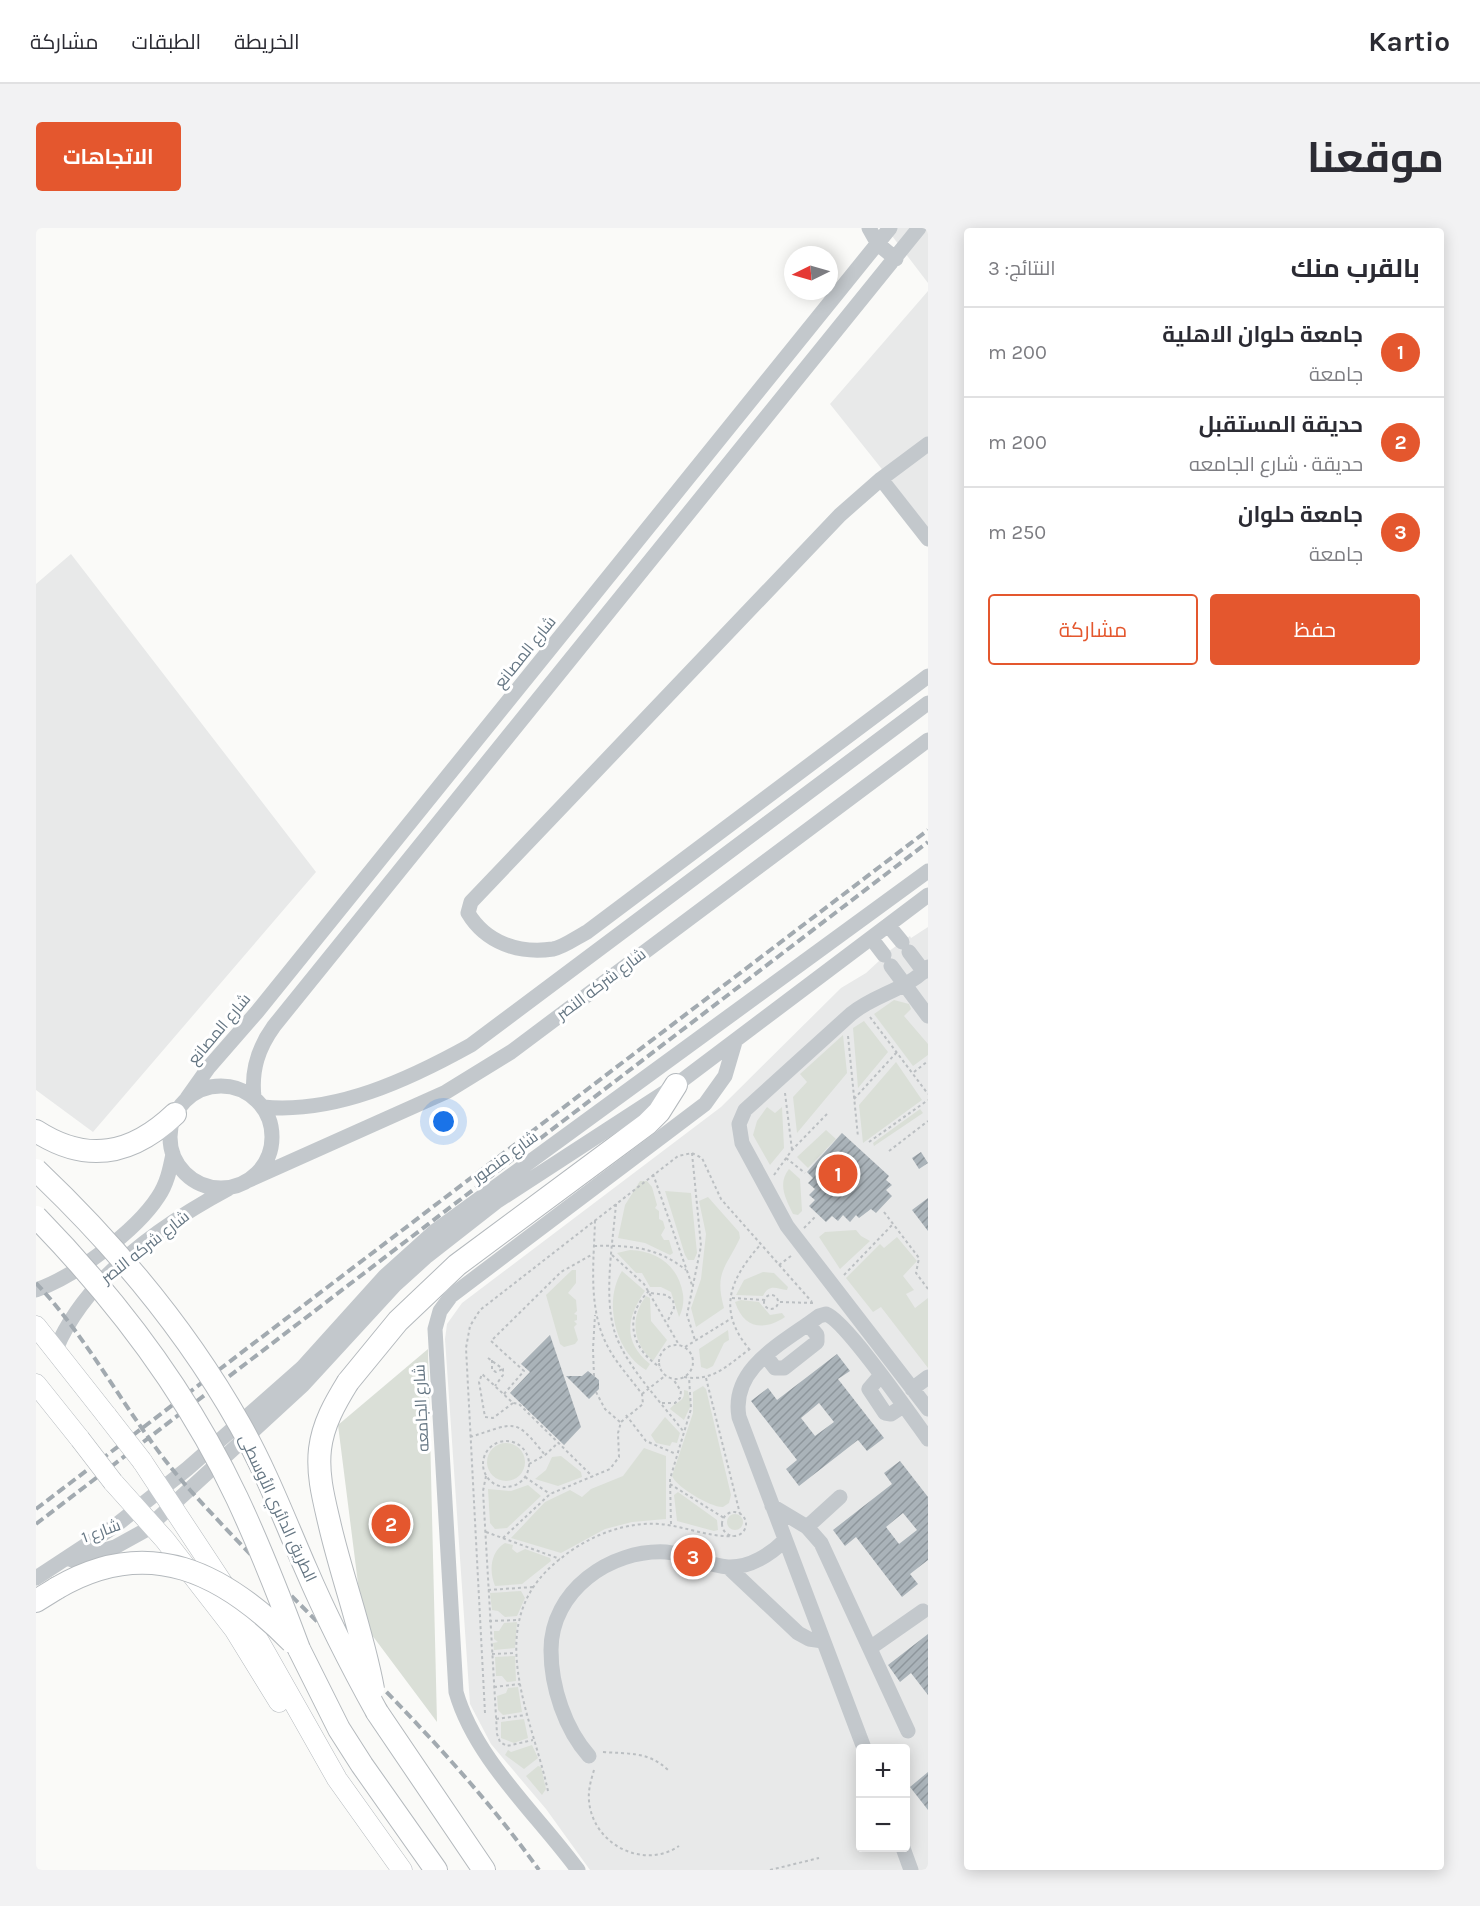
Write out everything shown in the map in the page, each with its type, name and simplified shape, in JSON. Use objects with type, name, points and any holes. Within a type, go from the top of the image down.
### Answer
[{"type":"highway","points":[[377,1712],[366,1654],[341,1573],[320,1473],[320,1448],[335,1402],[348,1382],[398,1321],[437,1282],[647,1124],[659,1112],[676,1085]]},
{"type":"highway","points":[[36,1131],[71,1149],[90,1152],[110,1150],[144,1138],[181,1106]]},
{"type":"highway","name":"الطريق الدائري الأوسطى","points":[[36,1170],[98,1234],[141,1284],[212,1380],[264,1472],[328,1618],[377,1712],[484,1870]]},
{"type":"highway","name":"الطريق الدائري الأوسطى","points":[[36,1217],[115,1304],[183,1400],[236,1496],[259,1546],[299,1649],[356,1756],[436,1870]]},
{"type":"highway","points":[[36,1601],[77,1576],[110,1566],[140,1564],[178,1567],[209,1577],[239,1594],[266,1615],[299,1649]]},
{"type":"main road","points":[[36,1326],[142,1461],[247,1620],[338,1779],[402,1870]]},
{"type":"main road","points":[[36,1384],[234,1629],[327,1785],[386,1870]]},
{"type":"main road","points":[[36,1408],[57,1410]]},
{"type":"street","points":[[869,228],[878,244],[896,259]]},
{"type":"street","name":"شارع المصانع","points":[[181,1106],[208,1067],[257,1012],[470,750],[890,228]]},
{"type":"street","points":[[259,1102],[238,1088],[220,1085],[203,1089],[181,1106],[170,1134],[173,1154],[183,1171],[199,1183],[229,1189],[247,1181],[261,1169],[270,1152],[271,1124],[259,1102],[254,1068],[265,1039],[919,228]]},
{"type":"street","points":[[928,444],[881,479],[821,535],[471,902],[468,913],[487,937],[520,950],[555,948],[587,932],[928,676]]},
{"type":"street","points":[[881,479],[928,539]]},
{"type":"street","name":"شارع شركه النصر","points":[[259,1102],[301,1109],[338,1102],[434,1064],[471,1045],[928,703]]},
{"type":"street","name":"شارع شركه النصر","points":[[247,1181],[446,1092],[504,1056],[928,740]]},
{"type":"street","points":[[470,750],[485,764]]},
{"type":"street","name":"شارع منصور","points":[[151,1525],[166,1497],[187,1469],[302,1368],[386,1276],[435,1231],[928,871]]},
{"type":"street","name":"شارع منصور","points":[[136,1510],[166,1497],[303,1385],[395,1285],[427,1256],[496,1202],[676,1085],[928,895]]},
{"type":"street","points":[[888,925],[926,969],[905,985],[861,1006],[745,1110],[739,1124],[742,1143],[787,1226],[928,1409]]},
{"type":"street","points":[[870,938],[928,1016]]},
{"type":"street","name":"شارع الجامعه","points":[[578,1870],[483,1751],[467,1723],[456,1692],[435,1329],[440,1311],[451,1296],[705,1104],[725,1076],[735,1042]]},
{"type":"street","name":"شارع شركه النصر","points":[[36,1290],[64,1277],[83,1264],[149,1209],[166,1183],[173,1154]]},
{"type":"street","name":"شارع شركه النصر","points":[[56,1349],[75,1310],[110,1272],[183,1216],[229,1189]]},
{"type":"street","points":[[862,1744],[772,1506],[737,1406],[740,1385],[762,1353],[818,1309],[832,1317],[881,1375],[928,1439]]},
{"type":"street","points":[[912,1389],[928,1377]]},
{"type":"street","points":[[807,1527],[840,1497]]},
{"type":"street","points":[[772,1506],[807,1527],[826,1551],[908,1731]]},
{"type":"street","name":"شارع 1","points":[[36,1578],[136,1510]]},
{"type":"street","name":"شارع 1","points":[[61,1563],[115,1547],[151,1525]]},
{"type":"street","points":[[594,1761],[575,1738],[565,1717],[552,1666],[553,1632],[563,1605],[596,1571],[629,1556],[668,1552],[728,1567],[759,1559],[785,1540]]},
{"type":"street","points":[[728,1567],[798,1633],[809,1639],[823,1641]]},
{"type":"street","points":[[870,1648],[923,1611]]},
{"type":"street","points":[[904,1852],[911,1870]]},
{"type":"path","points":[[861,1006],[928,1094]]},
{"type":"path","points":[[847,1018],[858,1137]]},
{"type":"path","points":[[854,1099],[897,1053]]},
{"type":"path","points":[[913,1073],[927,1062],[928,1067]]},
{"type":"path","points":[[783,1075],[792,1150]]},
{"type":"path","points":[[869,1142],[928,1100]]},
{"type":"path","points":[[766,1187],[792,1150],[827,1114]]},
{"type":"path","points":[[889,1151],[928,1121]]},
{"type":"path","points":[[692,1153],[701,1246],[687,1315],[695,1340]]},
{"type":"path","points":[[485,1713],[466,1348],[475,1318],[486,1304],[653,1174],[678,1156],[692,1153],[705,1163],[721,1199],[818,1309]]},
{"type":"path","points":[[786,1158],[805,1173]]},
{"type":"path","points":[[653,1174],[693,1287]]},
{"type":"path","points":[[616,1203],[610,1305],[614,1330],[623,1351],[683,1431]]},
{"type":"path","points":[[884,1212],[919,1258],[916,1273],[928,1289]]},
{"type":"path","points":[[807,1225],[815,1217]]},
{"type":"path","points":[[594,1376],[595,1220]]},
{"type":"path","points":[[833,1286],[893,1224]]},
{"type":"path","points":[[761,1244],[740,1267],[731,1298],[732,1318],[741,1340],[749,1350],[762,1353]]},
{"type":"path","points":[[594,1246],[648,1248],[668,1257],[686,1270]]},
{"type":"path","points":[[504,1394],[524,1371],[491,1341],[561,1272],[594,1254]]},
{"type":"path","points":[[612,1255],[637,1276],[650,1292],[679,1345]]},
{"type":"path","points":[[650,1292],[666,1295],[673,1300],[674,1308],[666,1322]]},
{"type":"path","points":[[650,1292],[635,1310],[633,1333],[643,1354],[672,1378],[681,1391],[680,1398],[675,1403],[662,1403]]},
{"type":"path","points":[[731,1298],[765,1300],[772,1294],[778,1302],[818,1309]]},
{"type":"path","points":[[765,1300],[766,1306],[772,1309],[778,1302]]},
{"type":"path","points":[[806,1317],[818,1309]]},
{"type":"path","points":[[503,1538],[550,1494],[594,1477],[616,1464],[620,1450],[618,1433],[621,1422],[626,1415],[641,1406],[642,1394],[608,1347],[596,1312]]},
{"type":"path","points":[[685,1347],[732,1318]]},
{"type":"path","points":[[660,1367],[659,1358],[663,1350],[670,1346],[685,1347],[693,1358],[693,1365],[684,1377]]},
{"type":"path","points":[[672,1378],[706,1378],[749,1350],[762,1353]]},
{"type":"path","points":[[490,1359],[503,1369],[496,1372],[492,1370],[490,1359]]},
{"type":"path","points":[[495,1386],[503,1375],[503,1369]]},
{"type":"path","points":[[513,1402],[493,1418],[485,1417],[479,1382],[482,1374],[513,1402],[519,1404],[594,1477]]},
{"type":"path","points":[[642,1394],[666,1375]]},
{"type":"path","points":[[671,1525],[669,1484],[691,1409],[689,1377]]},
{"type":"path","points":[[548,1791],[541,1759],[532,1740],[526,1715],[517,1652],[518,1620],[533,1587],[560,1559],[590,1539],[616,1529],[646,1524],[671,1525],[718,1536],[733,1536],[744,1530],[746,1521],[740,1514],[706,1378]]},
{"type":"path","points":[[596,1392],[605,1409],[621,1422]]},
{"type":"path","points":[[626,1415],[646,1441],[676,1454]]},
{"type":"path","points":[[470,1437],[506,1426],[518,1426],[524,1429],[545,1455]]},
{"type":"path","points":[[486,1476],[496,1485],[509,1487],[525,1477],[529,1464],[521,1446],[503,1440],[491,1446],[484,1457],[486,1476],[483,1491],[487,1590],[498,1738],[503,1744],[512,1747],[532,1740]]},
{"type":"path","points":[[529,1464],[545,1455],[559,1443]]},
{"type":"path","points":[[525,1477],[550,1494]]},
{"type":"path","points":[[669,1484],[724,1518]]},
{"type":"path","points":[[733,1536],[724,1531],[724,1518],[731,1512],[740,1514]]},
{"type":"path","points":[[485,1531],[560,1559]]},
{"type":"path","points":[[487,1590],[533,1587]]},
{"type":"path","points":[[489,1621],[518,1620]]},
{"type":"path","points":[[492,1654],[517,1652]]},
{"type":"path","points":[[494,1687],[520,1684]]},
{"type":"path","points":[[496,1719],[526,1715]]},
{"type":"path","points":[[610,1847],[592,1818],[589,1801],[594,1761],[602,1752],[633,1752],[649,1756],[668,1770]]},
{"type":"path","points":[[669,1858],[679,1846]]},
{"type":"path","points":[[770,1870],[819,1858]]},
{"type":"shaded area","points":[[886,228],[928,228],[928,283]]},
{"type":"shaded area","points":[[928,291],[928,527],[830,404]]},
{"type":"shaded area","points":[[71,554],[316,872],[93,1132],[36,1090],[36,584]]},
{"type":"shaded area","points":[[928,927],[928,1870],[590,1870],[546,1809],[491,1744],[470,1704],[445,1339],[447,1324],[462,1303],[721,1107],[841,988],[866,973],[879,961],[878,959],[910,936],[911,938]]},
{"type":"shaded area","points":[[894,1000],[909,1004],[911,1009],[904,1016],[928,1044],[928,1055],[913,1066],[874,1014]]},
{"type":"shaded area","points":[[864,1021],[888,1052],[858,1088],[853,1028]]},
{"type":"shaded area","points":[[843,1035],[847,1073],[797,1133],[793,1097],[807,1082],[800,1074]]},
{"type":"shaded area","points":[[896,1062],[922,1100],[863,1143],[859,1105]]},
{"type":"shaded area","points":[[767,1107],[775,1113],[782,1107],[784,1148],[770,1165],[753,1135],[757,1121]]},
{"type":"shaded area","points":[[920,1109],[923,1113],[874,1146],[873,1143]]},
{"type":"shaded area","points":[[826,1130],[836,1139],[808,1168],[797,1157]]},
{"type":"shaded area","points":[[789,1169],[800,1179],[802,1211],[798,1215],[793,1214],[784,1192],[785,1175]]},
{"type":"shaded area","points":[[640,1181],[647,1181],[652,1187],[657,1205],[655,1208],[659,1211],[659,1219],[663,1221],[665,1228],[661,1235],[664,1240],[669,1240],[673,1253],[670,1255],[645,1243],[618,1238],[625,1205]]},
{"type":"shaded area","points":[[665,1191],[691,1193],[697,1253],[694,1260],[688,1260],[685,1255]]},
{"type":"shaded area","points":[[708,1197],[739,1232],[740,1238],[721,1278],[724,1308],[696,1327],[691,1308],[701,1279],[706,1234],[699,1201]]},
{"type":"shaded area","points":[[856,1230],[870,1241],[840,1269],[819,1237],[825,1232]]},
{"type":"shaded area","points":[[897,1237],[917,1261],[903,1276],[914,1290],[906,1294],[915,1308],[928,1298],[928,1368],[881,1307],[873,1312],[846,1278],[880,1244],[884,1248]]},
{"type":"shaded area","points":[[630,1250],[649,1253],[671,1268],[683,1294],[683,1306],[679,1317],[671,1292],[661,1287],[650,1287],[642,1273],[636,1273],[617,1253]]},
{"type":"shaded area","points":[[572,1270],[576,1270],[576,1283],[568,1293],[576,1300],[577,1311],[574,1314],[577,1315],[577,1320],[574,1321],[577,1324],[574,1327],[578,1340],[575,1344],[564,1347],[560,1344],[546,1295]]},
{"type":"shaded area","points":[[622,1271],[645,1291],[634,1310],[630,1329],[635,1347],[650,1364],[646,1370],[626,1351],[615,1325],[613,1297]]},
{"type":"shaded area","points":[[763,1272],[774,1273],[788,1287],[787,1290],[771,1288],[763,1296],[736,1295],[744,1280]]},
{"type":"shaded area","points":[[646,1296],[650,1298],[651,1321],[667,1340],[653,1361],[641,1346],[636,1330],[637,1313]]},
{"type":"shaded area","points":[[741,1300],[759,1302],[770,1315],[782,1313],[785,1317],[770,1324],[756,1325],[744,1318],[739,1311],[735,1302]]},
{"type":"shaded area","points":[[728,1330],[729,1340],[724,1343],[713,1366],[707,1369],[701,1367],[699,1349]]},
{"type":"shaded area","points":[[428,1349],[437,1722],[363,1623],[338,1425]]},
{"type":"shaded area","points":[[703,1386],[706,1389],[731,1495],[729,1503],[723,1507],[695,1496],[680,1486],[672,1476],[693,1413],[693,1392]]},
{"type":"shaded area","points":[[684,1390],[688,1391],[691,1405],[684,1420],[670,1409],[682,1399]]},
{"type":"shaded area","points":[[665,1417],[680,1433],[677,1443],[672,1442],[670,1446],[656,1443],[651,1435]]},
{"type":"shaded area","points":[[506,1443],[519,1449],[525,1462],[519,1475],[506,1481],[493,1475],[487,1462],[493,1449]]},
{"type":"shaded area","points":[[644,1448],[666,1456],[666,1519],[632,1522],[605,1529],[561,1553],[511,1538],[545,1502],[570,1490],[582,1497],[591,1489],[623,1476]]},
{"type":"shaded area","points":[[561,1456],[581,1472],[582,1477],[558,1486],[535,1479],[546,1470],[552,1457]]},
{"type":"shaded area","points":[[528,1485],[541,1496],[507,1528],[495,1529],[490,1523],[488,1489],[511,1491]]},
{"type":"shaded area","points":[[678,1492],[717,1520],[718,1530],[714,1531],[677,1521],[674,1495]]},
{"type":"shaded area","points":[[735,1514],[741,1516],[743,1522],[741,1528],[735,1530],[729,1528],[727,1522],[729,1516]]},
{"type":"shaded area","points":[[505,1543],[513,1545],[512,1549],[517,1553],[525,1549],[550,1558],[551,1561],[522,1584],[495,1586],[492,1562],[496,1551]]},
{"type":"shaded area","points":[[521,1591],[525,1598],[517,1616],[505,1617],[498,1611],[492,1610],[490,1593]]},
{"type":"shaded area","points":[[517,1622],[515,1648],[494,1650],[493,1643],[498,1642],[494,1639],[494,1631],[499,1631],[504,1623]]},
{"type":"shaded area","points":[[515,1656],[516,1681],[507,1682],[502,1676],[496,1676],[495,1657]]},
{"type":"shaded area","points":[[518,1687],[522,1712],[503,1715],[498,1710],[497,1696],[506,1693],[508,1688]]},
{"type":"shaded area","points":[[524,1719],[528,1738],[514,1743],[501,1738],[501,1722]]},
{"type":"shaded area","points":[[532,1745],[538,1758],[524,1769],[505,1755],[508,1750],[511,1752]]},
{"type":"shaded area","points":[[538,1766],[541,1767],[546,1789],[542,1795],[526,1776]]},
{"type":"building","points":[[842,1133],[889,1176],[886,1180],[892,1185],[886,1190],[892,1196],[876,1213],[871,1209],[859,1218],[856,1215],[850,1222],[843,1215],[838,1221],[832,1216],[826,1222],[809,1206],[815,1200],[809,1195],[815,1189],[808,1183],[813,1178],[807,1172]]},
{"type":"building","points":[[921,1152],[928,1163],[919,1169],[912,1158]]},
{"type":"building","points":[[928,1198],[928,1231],[912,1210]]},
{"type":"building","points":[[550,1335],[581,1427],[564,1445],[510,1393],[530,1372],[521,1364]]},
{"type":"building","points":[[837,1354],[850,1371],[838,1379],[884,1438],[867,1451],[858,1440],[799,1486],[786,1469],[797,1460],[751,1401],[768,1388],[777,1400]],"holes":[[[819,1403],[834,1422],[815,1436],[801,1418]]]},
{"type":"building","points":[[588,1371],[599,1380],[599,1389],[589,1399],[566,1376],[582,1376]]},
{"type":"building","points":[[900,1461],[928,1497],[928,1560],[910,1574],[918,1584],[902,1597],[856,1537],[845,1546],[833,1530],[892,1484],[884,1473]],"holes":[[[903,1513],[917,1530],[899,1544],[886,1527]]]},
{"type":"building","points":[[928,1634],[928,1695],[911,1673],[900,1682],[888,1665]]},
{"type":"building","points":[[928,1772],[928,1810],[910,1787]]},
{"type":"railway","points":[[36,1509],[928,830]]},
{"type":"railway","points":[[36,1524],[928,842]]},
{"type":"railway","points":[[36,1283],[77,1333],[150,1440],[190,1490],[415,1722],[500,1818],[539,1870]]},
{"type":"place","name":"جامعة حلوان الاهلية","points":[[838,1174]]},
{"type":"place","name":"حديقة المستقبل","points":[[391,1524]]},
{"type":"place","name":"جامعة حلوان","points":[[693,1557]]}]
